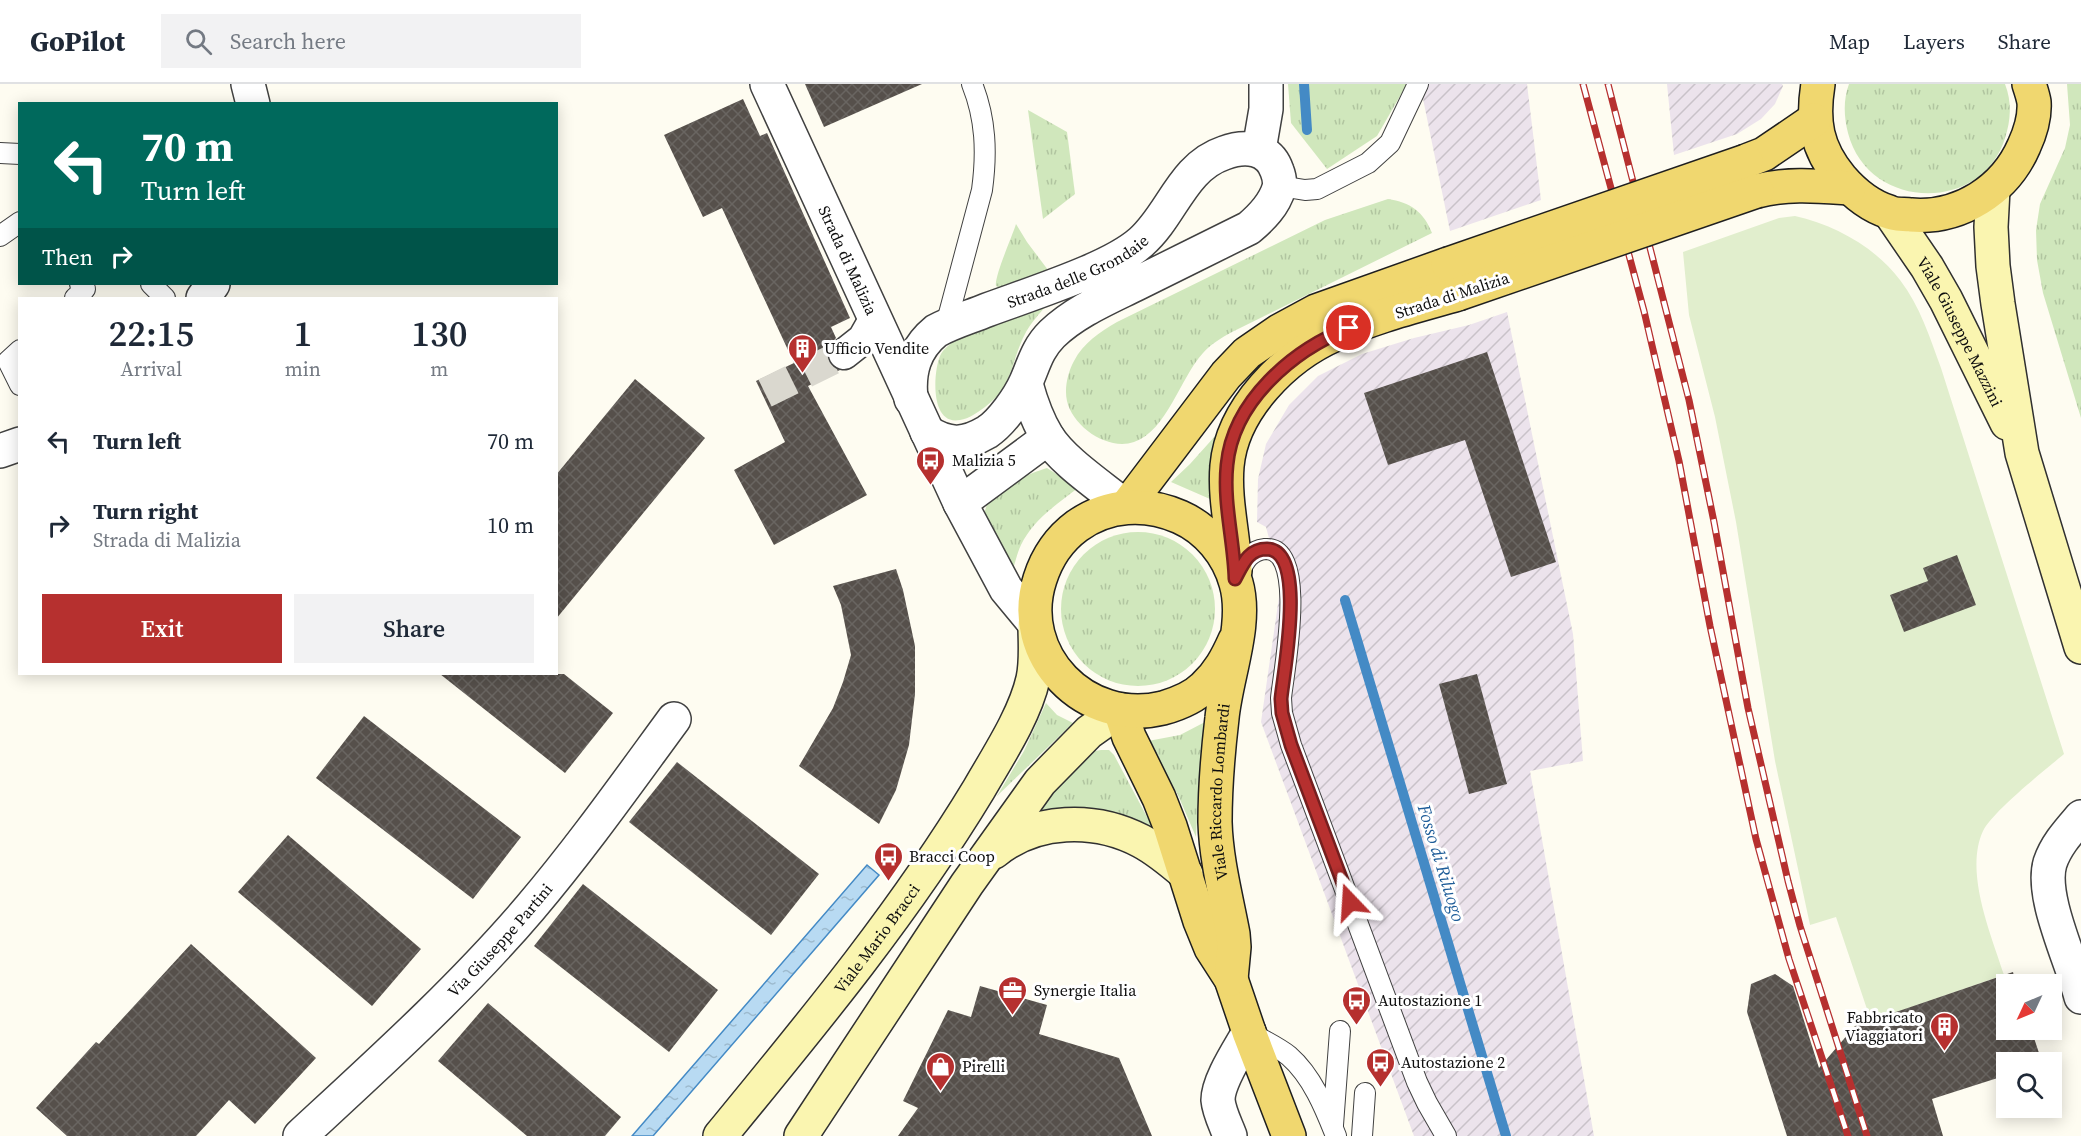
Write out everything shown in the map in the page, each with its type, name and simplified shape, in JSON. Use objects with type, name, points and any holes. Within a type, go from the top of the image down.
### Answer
[{"type":"main road","name":"Viale Giuseppe Mazzini","points":[[1818,84],[1814,120],[1820,143],[1831,166],[1849,188],[1870,204],[1890,213],[1927,216],[1962,208],[1993,189],[2016,163],[2031,132],[2034,102],[2029,84]]},
{"type":"main road","name":"Strada di Malizia","points":[[1126,507],[1226,375],[1247,353],[1279,331],[1316,311],[1453,279],[1752,176],[1764,154],[1814,120]]},
{"type":"main road","name":"Strada di Malizia","points":[[1752,176],[1776,187],[1849,188]]},
{"type":"main road","name":"Viale Giuseppe Mazzini","points":[[1993,189],[1991,227],[1993,266],[2022,453],[2081,647]]},
{"type":"main road","name":"Viale Giuseppe Mazzini","points":[[1890,213],[1927,267],[1946,300],[2022,453]]},
{"type":"main road","name":"Strada di Malizia","points":[[1235,579],[1235,552],[1227,493],[1227,465],[1234,436],[1257,394],[1303,352],[1328,337],[1453,279]]},
{"type":"main road","name":"Viale Riccardo Lombardi","points":[[1231,980],[1233,934],[1220,865],[1215,822],[1222,717],[1240,617],[1239,594],[1235,579],[1220,547],[1193,523],[1161,509],[1126,507],[1090,517],[1064,536],[1045,562],[1035,592],[1035,624],[1047,659],[1065,681],[1087,699],[1120,710],[1149,711],[1178,704],[1203,688],[1223,666],[1235,640]]},
{"type":"main road","name":"Viale Mario Bracci","points":[[720,1136],[874,944],[963,815],[1015,724],[1030,690],[1035,665],[1035,624]]},
{"type":"main road","name":"Viale Riccardo Lombardi","points":[[1120,710],[1129,736],[1159,798],[1200,921],[1211,948],[1231,980],[1289,1136]]},
{"type":"main road","points":[[801,1136],[983,861],[1040,782],[1089,732],[1120,710]]},
{"type":"main road","points":[[983,861],[1008,841],[1028,832],[1058,825],[1086,825],[1113,830],[1142,842],[1164,855],[1186,874]]},
{"type":"street","points":[[248,84],[252,102]]},
{"type":"street","name":"Strada di Malizia","points":[[767,84],[960,503],[1006,589],[1035,624]]},
{"type":"street","points":[[927,432],[949,443],[964,442],[996,426],[1026,384],[1038,352],[1063,325],[1095,304],[1249,228],[1264,214],[1280,186],[1273,161],[1259,150],[1266,109],[1266,84]]},
{"type":"street","name":"Strada delle Grondaie","points":[[911,399],[911,376],[916,355],[927,338],[946,325],[1067,281],[1114,260],[1131,250],[1152,231],[1186,180],[1203,165],[1222,153],[1239,149],[1259,150]]},
{"type":"street","points":[[844,354],[863,339],[874,318]]},
{"type":"street","points":[[1026,384],[1037,417],[1048,438],[1070,460],[1126,507]]},
{"type":"street","points":[[960,503],[1048,438]]},
{"type":"street","points":[[0,451],[18,445]]},
{"type":"street","name":"Via Giuseppe Partini","points":[[300,1136],[396,1048],[486,957],[530,907],[674,720]]},
{"type":"street","points":[[2081,817],[2066,834],[2056,851],[2048,874],[2054,912],[2081,997]]},
{"type":"street","points":[[1230,1136],[1218,1100],[1220,1090],[1249,1032]]},
{"type":"lane","points":[[946,325],[982,190],[986,151],[982,117],[972,84]]},
{"type":"lane","points":[[1280,186],[1305,190],[1317,189],[1373,159],[1390,143],[1418,84]]},
{"type":"lane","points":[[0,153],[18,154]]},
{"type":"lane","points":[[0,236],[18,223]]},
{"type":"lane","points":[[76,297],[85,290],[81,285]]},
{"type":"lane","points":[[153,285],[164,297]]},
{"type":"lane","points":[[18,352],[8,362],[18,381]]},
{"type":"lane","points":[[1235,579],[1249,555],[1257,550],[1267,549],[1275,552],[1286,570],[1291,611],[1281,699],[1282,713],[1291,745],[1417,1082],[1446,1136]]},
{"type":"lane","points":[[1334,1132],[1340,1031]]},
{"type":"lane","points":[[1249,1032],[1288,1055],[1299,1067],[1318,1097],[1334,1132]]},
{"type":"lane","points":[[1362,1136],[1365,1093]]},
{"type":"shaded area","points":[[1420,84],[1527,84],[1541,200],[1450,231]]},
{"type":"shaded area","points":[[1667,84],[1782,84],[1783,86],[1775,104],[1761,119],[1737,134],[1674,155]]},
{"type":"shaded area","points":[[1507,312],[1573,634],[1583,761],[1530,771],[1594,1136],[1414,1136],[1261,722],[1281,583],[1266,527],[1257,522],[1258,479],[1266,444],[1289,405],[1318,376],[1362,354],[1414,338],[1469,325]]},
{"type":"green space","points":[[1288,84],[1407,84],[1377,136],[1327,169],[1291,123]]},
{"type":"green space","points":[[1849,84],[2005,84],[2010,111],[2005,138],[1992,163],[1974,180],[1950,190],[1925,193],[1900,189],[1878,177],[1860,159],[1848,133],[1846,121],[1845,102]]},
{"type":"green space","points":[[2067,84],[2081,84],[2081,418],[2043,293],[2037,260],[2036,230],[2040,204],[2065,148],[2070,125]]},
{"type":"green space","points":[[1028,110],[1067,132],[1075,194],[1043,219]]},
{"type":"green space","points":[[1388,199],[1415,209],[1425,219],[1432,233],[1216,341],[1195,364],[1164,416],[1145,436],[1134,442],[1124,444],[1103,440],[1093,435],[1076,420],[1067,401],[1068,375],[1078,355],[1098,334],[1117,322],[1325,220]]},
{"type":"green space","points":[[1795,216],[1810,220],[1853,239],[1879,257],[1890,268],[1919,311],[1941,368],[2064,754],[1997,813],[1983,831],[1978,847],[1976,865],[1978,884],[2004,974],[1996,974],[1996,978],[1871,1021],[1836,917],[1810,925],[1775,761],[1736,522],[1715,417],[1689,315],[1683,252],[1779,218]]},
{"type":"green space","points":[[1016,224],[1048,270],[1001,288],[996,286],[996,281]]},
{"type":"green space","points":[[1043,303],[1046,306],[1026,332],[1006,382],[994,399],[970,417],[950,420],[943,415],[936,397],[935,385],[940,356],[945,349],[956,340]]},
{"type":"green space","points":[[1216,435],[1210,499],[1171,482],[1190,464]]},
{"type":"green space","points":[[1047,468],[1078,488],[1046,513],[1032,528],[1018,551],[1012,572],[983,518],[986,506],[992,496],[1003,487]]},
{"type":"green space","points":[[1138,532],[1167,538],[1181,545],[1192,555],[1202,566],[1209,580],[1215,609],[1209,638],[1202,652],[1192,663],[1181,673],[1167,680],[1138,686],[1109,680],[1095,673],[1084,663],[1074,652],[1067,638],[1061,609],[1067,580],[1074,566],[1084,555],[1095,545],[1109,538]]},
{"type":"green space","points":[[1046,703],[1057,715],[1073,723],[997,796],[1024,751]]},
{"type":"green space","points":[[1205,722],[1196,837],[1178,795],[1148,741],[1180,735]]},
{"type":"green space","points":[[1109,750],[1114,755],[1154,830],[1031,815],[1095,751]]},
{"type":"water","points":[[867,865],[879,875],[653,1136],[632,1136]]},
{"type":"building","points":[[805,84],[922,84],[824,127]]},
{"type":"building","points":[[743,99],[760,136],[767,133],[850,318],[831,327],[836,338],[828,347],[827,357],[831,365],[840,370],[808,386],[867,495],[774,545],[734,470],[785,442],[756,381],[794,363],[722,208],[703,217],[664,135]]},
{"type":"building","points":[[1487,352],[1556,562],[1511,577],[1465,440],[1388,465],[1364,393]]},
{"type":"building","points":[[635,379],[705,438],[558,617],[558,473]]},
{"type":"building","points":[[1957,555],[1976,605],[1904,632],[1890,595],[1928,581],[1923,568]]},
{"type":"building","points":[[896,569],[915,646],[915,694],[909,745],[896,790],[879,824],[799,766],[833,708],[851,655],[841,605],[833,586]]},
{"type":"building","points":[[564,674],[613,713],[565,773],[441,675]]},
{"type":"building","points":[[1477,674],[1507,784],[1469,794],[1439,684]]},
{"type":"building","points":[[364,716],[521,837],[473,899],[316,778]]},
{"type":"building","points":[[677,762],[819,874],[771,935],[629,822]]},
{"type":"building","points":[[288,835],[421,949],[372,1006],[238,892]]},
{"type":"building","points":[[583,884],[718,990],[669,1052],[534,946]]},
{"type":"building","points":[[191,944],[316,1058],[255,1124],[229,1100],[196,1136],[67,1136],[36,1108],[96,1042],[99,1044]]},
{"type":"building","points":[[1775,974],[1793,986],[1819,1068],[1855,1026],[1996,978],[1996,1040],[2035,1040],[2039,1052],[1996,1052],[1996,1079],[1932,1099],[1943,1136],[1787,1136],[1747,1012],[1751,984]]},
{"type":"building","points":[[980,986],[1047,1005],[1039,1034],[1119,1058],[1152,1136],[898,1136],[918,1108],[903,1101],[948,1010],[971,1017]]},
{"type":"building","points":[[488,1003],[621,1117],[605,1136],[527,1136],[438,1061]]},
{"type":"waterway","name":"Fosso di Riluogo","points":[[1304,84],[1307,130]]},
{"type":"waterway","name":"Fosso di Riluogo","points":[[1345,600],[1506,1136]]},
{"type":"tunnel","points":[[765,393],[844,354]]},
{"type":"railway","points":[[1583,84],[1644,311],[1679,461],[1710,626],[1756,839],[1789,959],[1848,1136]]},
{"type":"railway","points":[[1608,84],[1689,400],[1748,708],[1788,881],[1800,926],[1867,1136]]},
{"type":"place","name":"Ufficio Vendite","points":[[803,374]]},
{"type":"place","name":"Malizia 5","points":[[931,486]]},
{"type":"place","name":"Bracci Coop","points":[[888,882]]},
{"type":"place","name":"Synergie Italia","points":[[1013,1016]]},
{"type":"place","name":"Autostazione 1","points":[[1357,1026]]},
{"type":"place","name":"Fabbricato Viaggiatori","points":[[1944,1052]]},
{"type":"place","name":"Autostazione 2","points":[[1380,1088]]},
{"type":"place","name":"Pirelli","points":[[941,1092]]},
{"type":"route","points":[[1349,328],[1311,347],[1257,394],[1244,414],[1229,450],[1227,493],[1235,552],[1235,579],[1249,555],[1257,550],[1273,550],[1281,558],[1286,570],[1291,611],[1282,680],[1282,713],[1291,745],[1350,902]]}]
